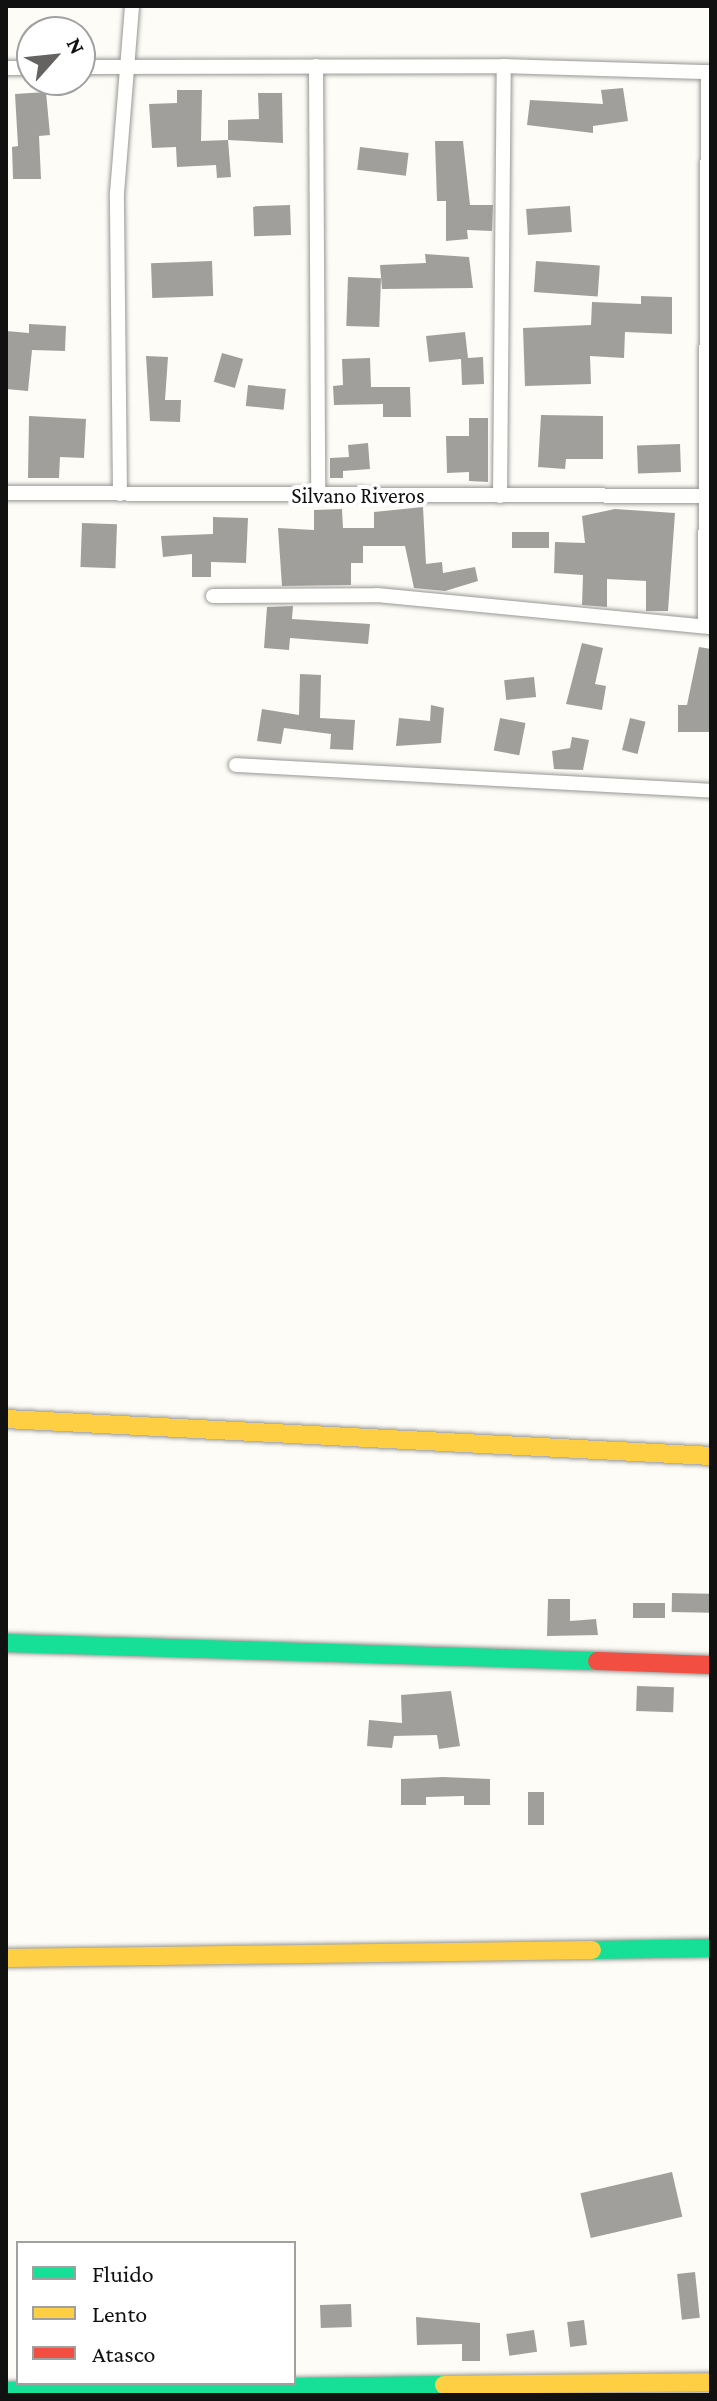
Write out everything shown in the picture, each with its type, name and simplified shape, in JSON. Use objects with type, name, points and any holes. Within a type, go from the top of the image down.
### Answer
[{"type":"street","points":[[120,494],[117,193],[132,6]]},
{"type":"street","points":[[316,66],[318,496]]},
{"type":"street","points":[[96,67],[504,66],[710,72],[708,627],[377,595],[213,596]]},
{"type":"street","points":[[500,496],[504,66]]},
{"type":"street","name":"Silvano Riveros","points":[[6,493],[707,496]]},
{"type":"street","points":[[236,765],[711,791]]},
{"type":"street","points":[[6,1419],[711,1456]]},
{"type":"street","points":[[6,1643],[711,1665]]},
{"type":"street","points":[[6,1958],[711,1948]]},
{"type":"street","points":[[6,2391],[711,2382]]},
{"type":"building","points":[[623,88],[628,121],[593,126],[593,133],[527,125],[530,100],[603,104],[601,90]]},
{"type":"building","points":[[177,90],[202,90],[201,141],[228,140],[231,177],[217,178],[216,165],[177,167],[176,147],[152,148],[149,104],[177,103]]},
{"type":"building","points":[[258,93],[282,93],[283,143],[228,140],[228,120],[259,119]]},
{"type":"building","points":[[15,94],[46,96],[50,135],[39,136],[41,179],[13,179],[12,147],[18,146]]},
{"type":"building","points":[[435,141],[463,141],[470,205],[493,205],[492,231],[467,230],[468,239],[446,241],[446,201],[437,201]]},
{"type":"building","points":[[360,147],[409,153],[406,176],[357,170]]},
{"type":"building","points":[[290,205],[291,235],[254,236],[253,206]]},
{"type":"building","points":[[570,206],[572,232],[528,235],[526,209]]},
{"type":"building","points":[[425,254],[469,257],[473,288],[382,289],[380,265],[426,263]]},
{"type":"building","points":[[212,261],[213,296],[152,298],[151,263]]},
{"type":"building","points":[[536,261],[600,265],[598,296],[534,292]]},
{"type":"building","points":[[348,277],[381,278],[379,327],[346,326]]},
{"type":"building","points":[[641,296],[672,297],[672,334],[625,332],[624,358],[590,356],[591,384],[525,386],[523,328],[591,325],[592,302],[641,304]]},
{"type":"building","points":[[29,324],[66,326],[65,351],[32,350],[28,391],[6,389],[6,331],[29,333]]},
{"type":"building","points":[[465,332],[468,358],[483,357],[484,384],[462,385],[461,359],[429,362],[426,336]]},
{"type":"building","points":[[222,353],[243,359],[235,388],[214,382]]},
{"type":"building","points":[[146,356],[168,357],[165,400],[181,400],[180,422],[150,421]]},
{"type":"building","points":[[370,358],[371,387],[410,387],[411,417],[383,417],[383,404],[334,405],[333,386],[343,385],[342,359]]},
{"type":"building","points":[[248,385],[286,389],[284,410],[246,406]]},
{"type":"building","points":[[541,415],[603,416],[603,459],[566,459],[565,469],[538,467]]},
{"type":"building","points":[[29,416],[86,419],[84,458],[60,457],[59,478],[28,478]]},
{"type":"building","points":[[469,418],[488,418],[488,482],[469,481],[469,472],[447,473],[446,436],[469,436]]},
{"type":"building","points":[[368,443],[370,469],[343,471],[343,478],[330,478],[330,458],[349,457],[348,445]]},
{"type":"building","points":[[680,444],[681,472],[638,473],[637,446]]},
{"type":"building","points":[[423,507],[426,564],[442,562],[443,573],[475,567],[478,581],[445,591],[414,588],[405,546],[363,546],[363,563],[351,563],[351,585],[282,586],[278,528],[314,530],[314,510],[342,509],[343,528],[374,528],[374,512]]},
{"type":"building","points":[[615,509],[675,513],[668,611],[646,611],[646,581],[607,579],[607,607],[582,605],[583,575],[554,573],[555,542],[585,543],[582,516]]},
{"type":"building","points":[[213,517],[248,518],[246,563],[211,562],[211,577],[192,577],[192,554],[163,557],[161,536],[213,534]]},
{"type":"building","points":[[82,523],[117,524],[115,568],[80,567]]},
{"type":"building","points":[[512,532],[549,532],[549,548],[512,548]]},
{"type":"building","points":[[293,606],[292,619],[370,624],[368,644],[290,638],[289,650],[264,648],[267,607]]},
{"type":"building","points":[[582,643],[603,648],[595,684],[606,686],[602,710],[566,704]]},
{"type":"building","points":[[699,647],[711,649],[711,732],[678,732],[678,705],[687,705]]},
{"type":"building","points":[[300,674],[321,675],[320,718],[355,720],[353,750],[330,749],[331,734],[284,728],[281,744],[257,741],[262,709],[299,715]]},
{"type":"building","points":[[534,677],[536,697],[506,700],[504,680]]},
{"type":"building","points":[[431,705],[444,708],[441,743],[396,746],[399,718],[430,721]]},
{"type":"building","points":[[500,718],[526,723],[519,755],[494,750]]},
{"type":"building","points":[[630,718],[646,722],[638,754],[622,750]]},
{"type":"building","points":[[572,737],[589,740],[583,770],[554,769],[552,751],[570,748]]},
{"type":"building","points":[[672,1593],[711,1594],[711,1613],[672,1612]]},
{"type":"building","points":[[548,1599],[570,1599],[570,1621],[596,1619],[598,1635],[547,1636]]},
{"type":"building","points":[[633,1603],[665,1603],[665,1618],[633,1618]]},
{"type":"building","points":[[637,1686],[674,1687],[673,1712],[636,1711]]},
{"type":"building","points":[[451,1691],[460,1746],[439,1749],[437,1735],[394,1736],[392,1748],[367,1746],[369,1720],[402,1723],[401,1695]]},
{"type":"building","points":[[401,1779],[490,1779],[490,1805],[464,1805],[464,1796],[426,1797],[426,1805],[401,1805]]},
{"type":"building","points":[[528,1792],[544,1792],[544,1825],[528,1825]]},
{"type":"building","points":[[672,2172],[682,2217],[591,2238],[580,2193]]},
{"type":"building","points":[[695,2272],[700,2318],[682,2320],[677,2274]]},
{"type":"building","points":[[351,2304],[352,2327],[321,2328],[320,2305]]},
{"type":"building","points":[[416,2317],[480,2323],[480,2361],[462,2361],[462,2344],[417,2345]]},
{"type":"building","points":[[584,2320],[587,2345],[570,2347],[567,2322]]},
{"type":"building","points":[[534,2330],[537,2352],[509,2356],[506,2334]]},
{"type":"traffic: fast","points":[[6,1643],[597,1661]]},
{"type":"traffic: fast","points":[[592,1950],[711,1948]]},
{"type":"traffic: fast","points":[[6,2391],[444,2385]]},
{"type":"traffic: slow","points":[[6,1419],[711,1456]]},
{"type":"traffic: slow","points":[[6,1958],[592,1950]]},
{"type":"traffic: slow","points":[[444,2385],[711,2382]]},
{"type":"traffic: jam","points":[[597,1661],[711,1665]]}]
